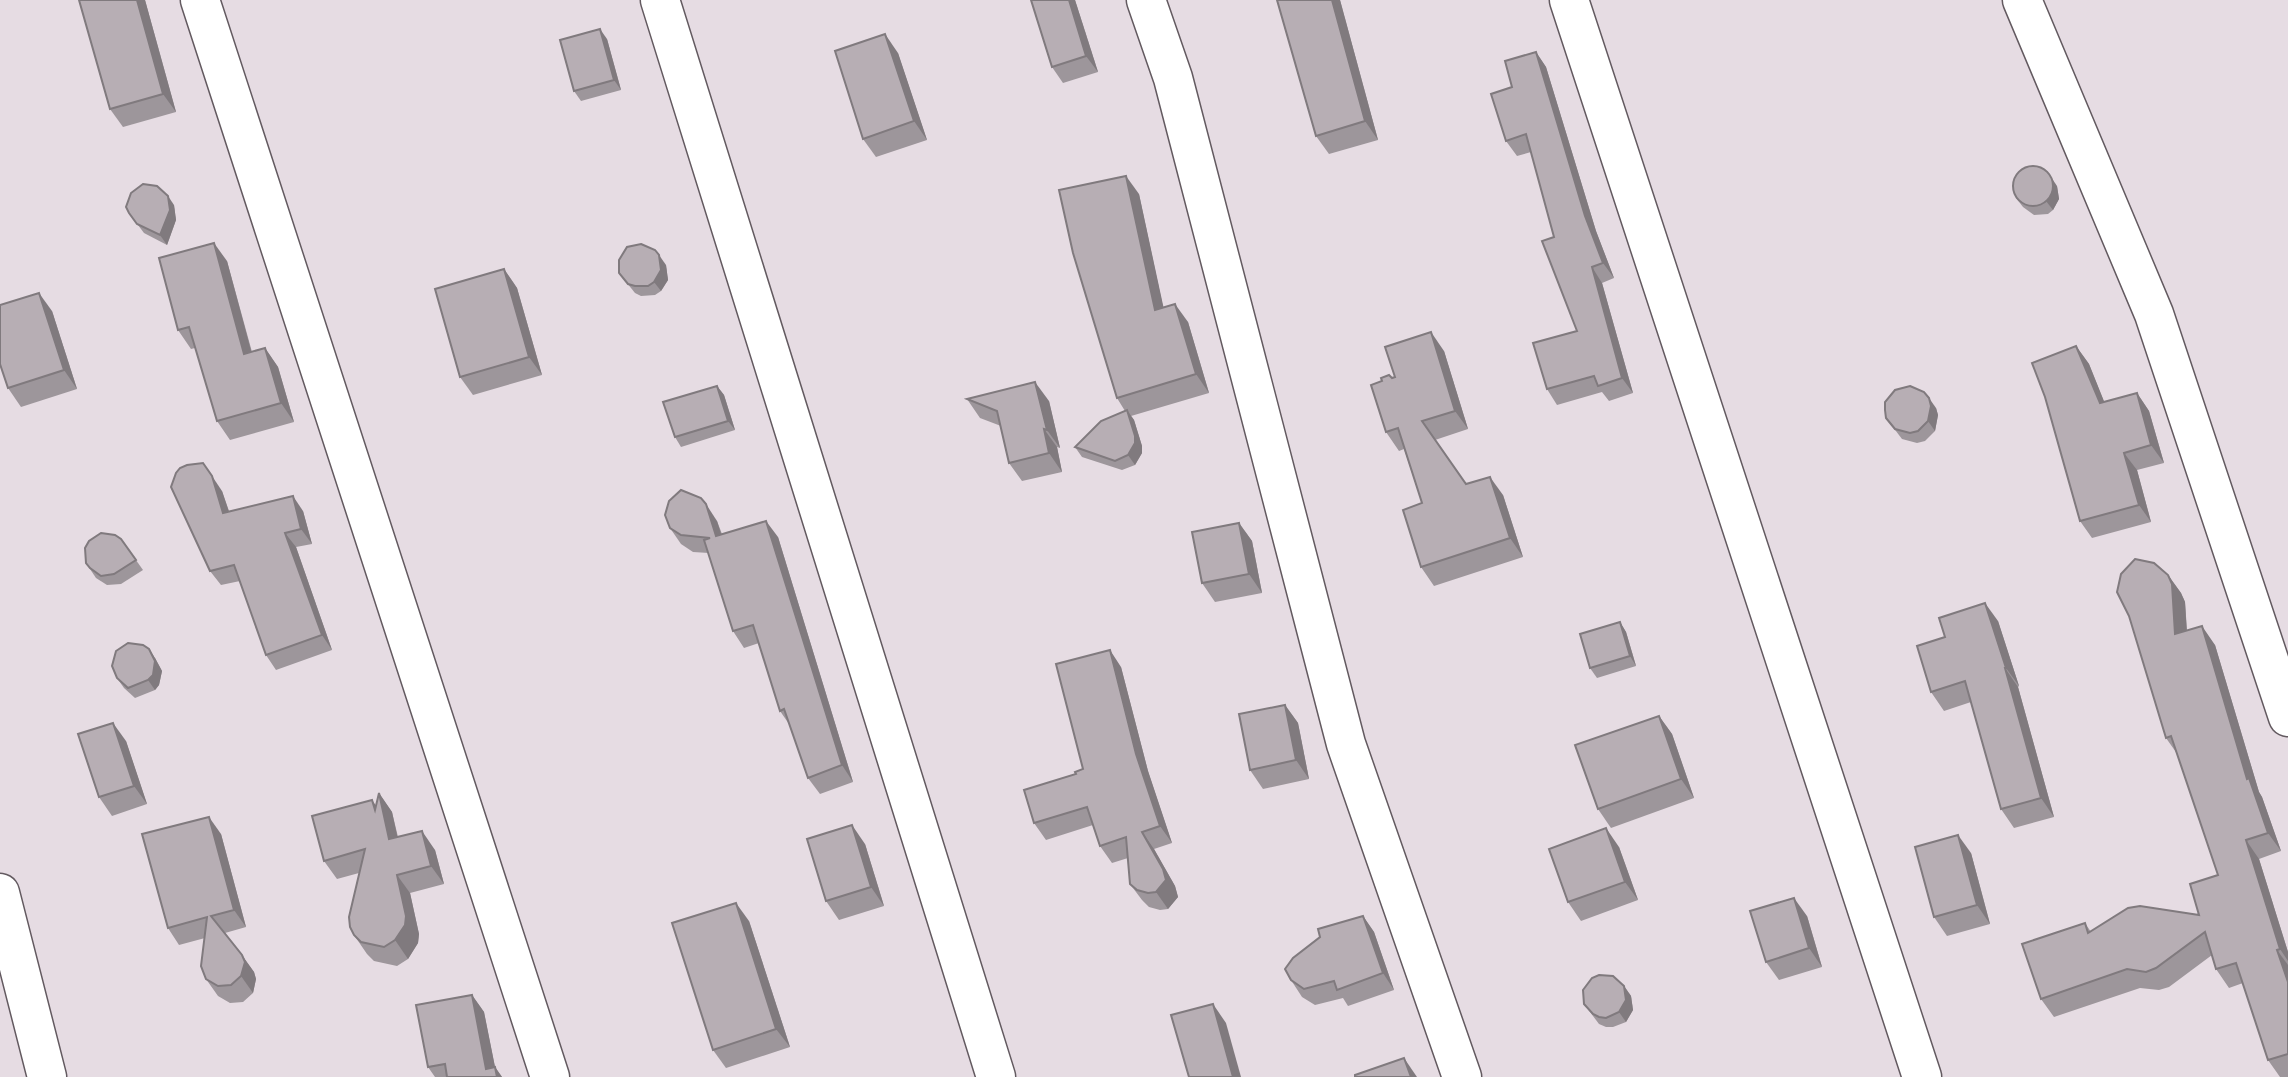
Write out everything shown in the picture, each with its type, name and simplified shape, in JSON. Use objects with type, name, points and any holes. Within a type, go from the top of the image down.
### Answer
[{"type":"street","points":[[200,0],[550,1077]]},
{"type":"street","points":[[660,0],[996,1077]]},
{"type":"street","points":[[1146,0],[1173,78],[1346,744],[1462,1077]]},
{"type":"street","points":[[1569,0],[1922,1077]]},
{"type":"street","points":[[2022,0],[2154,314],[2288,718]]},
{"type":"street","points":[[0,893],[47,1077]]},
{"type":"building","points":[[79,0],[137,0],[163,94],[110,109]]},
{"type":"building","points":[[1031,0],[1069,0],[1086,56],[1052,67]]},
{"type":"building","points":[[1277,0],[1332,0],[1365,121],[1316,136]]},
{"type":"building","points":[[600,29],[614,80],[574,91],[560,40]]},
{"type":"building","points":[[885,34],[914,121],[863,139],[835,51]]},
{"type":"building","points":[[1536,52],[1585,216],[1603,263],[1592,267],[1622,378],[1598,386],[1594,376],[1547,389],[1533,343],[1577,331],[1542,241],[1554,237],[1526,134],[1506,141],[1491,94],[1512,87],[1505,61]]},
{"type":"building","points":[[2033,166],[2047,172],[2053,186],[2047,200],[2033,206],[2019,200],[2013,186],[2019,172]]},
{"type":"building","points":[[1126,176],[1155,310],[1175,304],[1196,374],[1117,398],[1073,253],[1059,190]]},
{"type":"building","points":[[143,184],[157,186],[168,196],[170,210],[160,235],[137,224],[126,207],[131,193]]},
{"type":"building","points":[[214,243],[244,354],[265,348],[281,403],[217,421],[189,327],[178,330],[159,258]]},
{"type":"building","points":[[641,244],[655,250],[659,255],[661,270],[654,282],[648,286],[628,284],[619,273],[619,260],[627,247]]},
{"type":"building","points":[[504,269],[529,357],[460,377],[435,289]]},
{"type":"building","points":[[39,293],[64,370],[8,388],[0,364],[0,305]]},
{"type":"building","points":[[1431,332],[1455,411],[1422,421],[1466,484],[1490,477],[1510,538],[1421,567],[1403,510],[1422,503],[1398,428],[1386,432],[1371,385],[1389,375],[1395,377],[1385,347]]},
{"type":"building","points":[[2076,346],[2100,403],[2137,393],[2151,445],[2124,453],[2139,505],[2080,521],[2045,397],[2032,363]]},
{"type":"building","points":[[1035,382],[1047,430],[1044,429],[1049,453],[1009,463],[997,411],[967,399]]},
{"type":"building","points":[[717,386],[728,421],[675,437],[663,402]]},
{"type":"building","points":[[1910,386],[1924,392],[1931,406],[1928,421],[1918,431],[1910,433],[1895,429],[1886,418],[1885,402],[1895,390]]},
{"type":"building","points":[[1127,410],[1135,436],[1135,443],[1128,455],[1115,461],[1075,447],[1101,421]]},
{"type":"building","points":[[203,463],[212,476],[223,513],[293,496],[301,529],[285,533],[322,635],[266,655],[234,565],[210,571],[171,487],[180,468]]},
{"type":"building","points":[[681,490],[701,498],[706,504],[716,536],[766,521],[842,765],[808,778],[784,709],[780,711],[753,625],[733,631],[704,540],[710,538],[681,535],[670,528],[665,515],[669,501]]},
{"type":"building","points":[[1239,523],[1249,574],[1202,583],[1192,532]]},
{"type":"building","points":[[101,533],[115,535],[121,539],[136,560],[114,574],[101,576],[90,568],[86,563],[85,548],[89,541]]},
{"type":"building","points":[[2135,559],[2154,563],[2168,575],[2172,584],[2175,634],[2202,626],[2247,779],[2249,778],[2268,833],[2246,840],[2288,982],[2288,1054],[2268,1060],[2236,963],[2216,969],[2205,932],[2156,968],[2146,972],[2127,969],[2041,999],[2022,944],[2085,923],[2088,933],[2128,908],[2140,906],[2199,915],[2190,884],[2218,875],[2171,736],[2166,738],[2129,616],[2117,592],[2121,574]]},
{"type":"building","points":[[1985,603],[2006,668],[2041,798],[2001,809],[1965,681],[1931,692],[1917,646],[1945,637],[1939,618]]},
{"type":"building","points":[[1620,622],[1630,656],[1590,668],[1580,634]]},
{"type":"building","points":[[128,643],[143,645],[149,649],[155,661],[153,675],[148,680],[128,688],[117,678],[112,666],[116,651]]},
{"type":"building","points":[[1110,650],[1136,754],[1160,826],[1142,832],[1163,869],[1166,880],[1156,892],[1137,890],[1130,884],[1126,837],[1100,846],[1087,807],[1034,823],[1024,790],[1076,774],[1075,772],[1083,769],[1056,664]]},
{"type":"building","points":[[1285,705],[1296,760],[1250,770],[1239,714]]},
{"type":"building","points":[[1659,716],[1681,779],[1598,809],[1575,745]]},
{"type":"building","points":[[113,723],[134,786],[99,797],[78,734]]},
{"type":"building","points":[[379,793],[389,839],[422,831],[431,866],[397,875],[406,916],[405,925],[395,940],[384,947],[361,942],[350,927],[349,917],[365,849],[324,861],[312,816],[372,800],[375,810]]},
{"type":"building","points":[[209,817],[234,910],[211,916],[245,962],[241,976],[231,985],[218,986],[206,979],[201,966],[207,917],[168,928],[142,834]]},
{"type":"building","points":[[852,825],[871,887],[826,901],[807,839]]},
{"type":"building","points":[[1606,828],[1625,882],[1568,902],[1549,849]]},
{"type":"building","points":[[1958,835],[1977,905],[1934,917],[1915,847]]},
{"type":"building","points":[[1794,898],[1809,948],[1766,962],[1750,911]]},
{"type":"building","points":[[736,903],[776,1029],[713,1050],[672,923]]},
{"type":"building","points":[[1363,916],[1383,973],[1337,990],[1334,981],[1304,989],[1291,980],[1285,969],[1293,958],[1320,937],[1318,929]]},
{"type":"building","points":[[1599,975],[1613,976],[1624,986],[1626,1000],[1619,1012],[1606,1018],[1593,1014],[1584,1004],[1583,990],[1592,978]]},
{"type":"building","points":[[472,995],[486,1069],[495,1067],[497,1077],[447,1077],[445,1064],[428,1067],[416,1005]]},
{"type":"building","points":[[1213,1004],[1233,1077],[1189,1077],[1171,1015]]},
{"type":"building","points":[[1404,1058],[1411,1077],[1355,1077],[1355,1075]]}]
